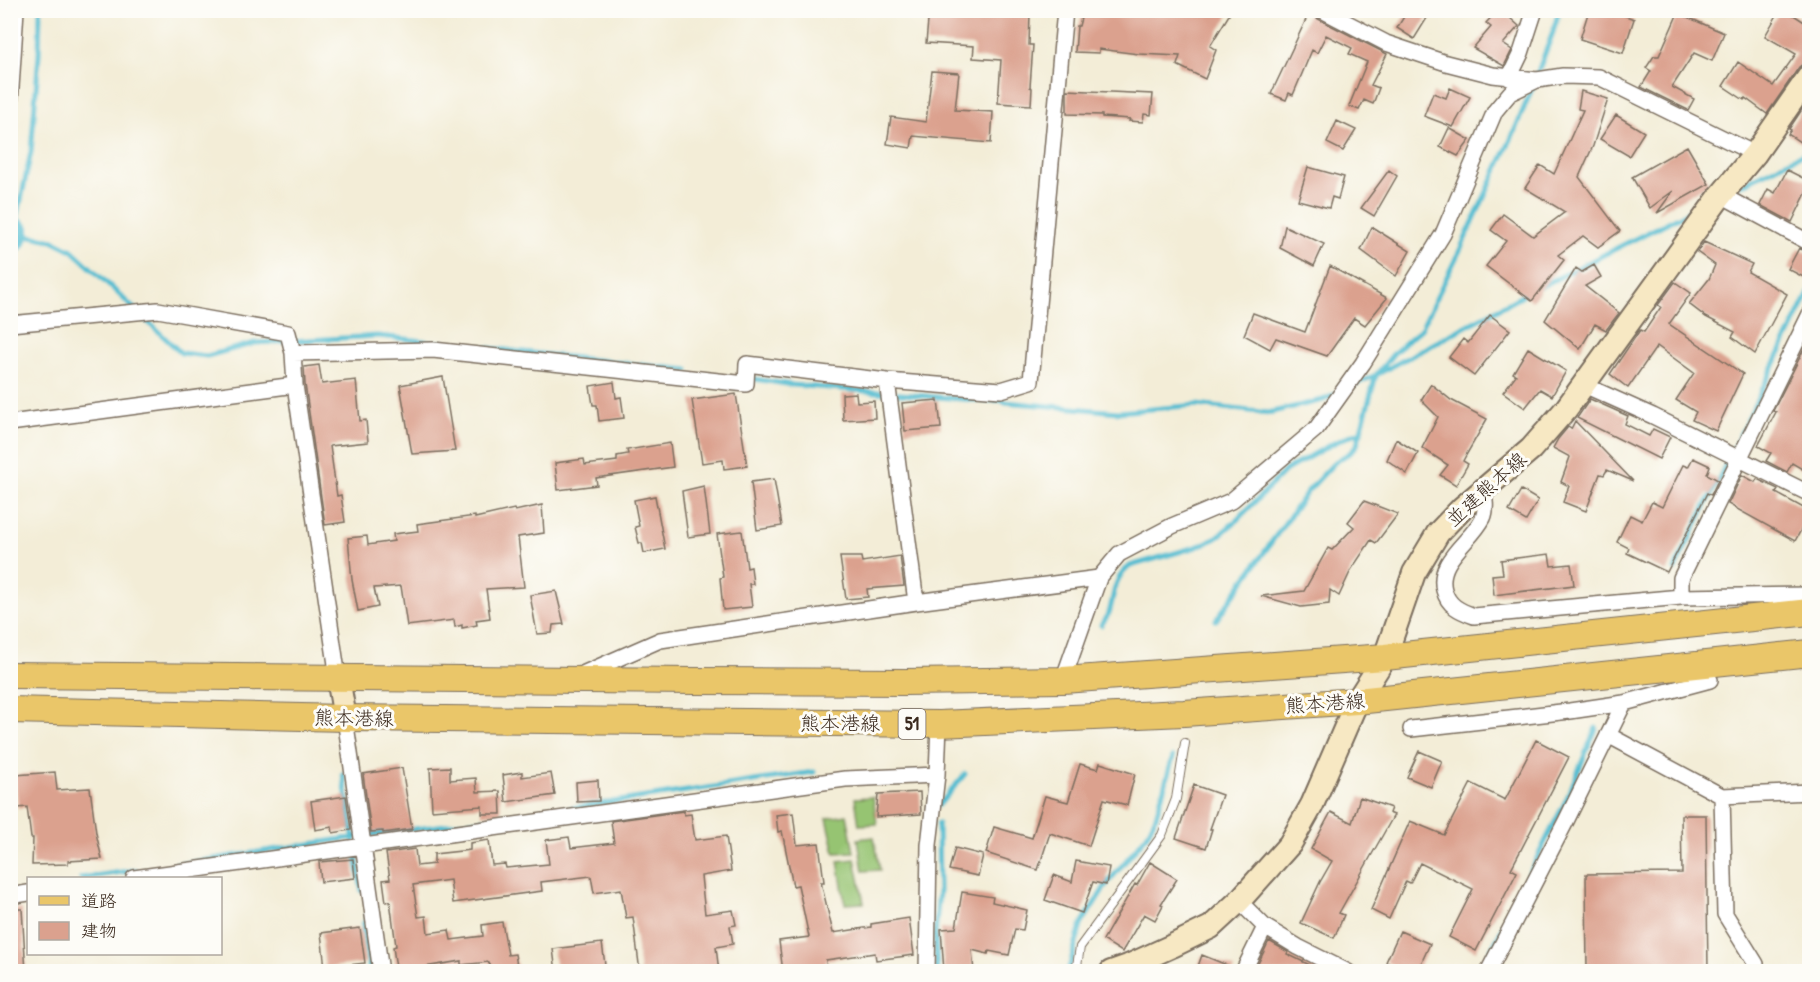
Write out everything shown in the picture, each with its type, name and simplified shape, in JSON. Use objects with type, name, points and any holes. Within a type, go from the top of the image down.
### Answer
[{"type":"main road","name":"並建熊本線","points":[[1111,972],[1211,927],[1239,901],[1290,844],[1312,804],[1357,701],[1385,657],[1414,573],[1438,534],[1462,508],[1531,449],[1584,385],[1721,195],[1755,154],[1809,75]]},
{"type":"main road","name":"熊本港線","points":[[10,675],[881,682],[1063,680],[1385,657],[1809,612]]},
{"type":"main road","name":"熊本港線","points":[[10,710],[345,718],[939,724],[1184,713],[1357,701],[1809,653]]},
{"type":"main road","points":[[338,678],[345,718]]},
{"type":"street","points":[[10,103],[16,10]]},
{"type":"street","points":[[293,353],[433,350],[746,384],[747,364],[887,381],[1001,390],[1031,381],[1065,10]]},
{"type":"street","points":[[1322,10],[1386,43],[1446,63],[1509,78],[1537,80],[1563,76],[1599,77],[1755,154]]},
{"type":"street","points":[[1509,78],[1521,53],[1535,10]]},
{"type":"street","points":[[1063,680],[1099,578],[1119,554],[1172,526],[1231,501],[1316,429],[1364,363],[1443,234],[1495,111],[1510,93],[1537,80]]},
{"type":"street","points":[[1721,195],[1809,243]]},
{"type":"street","points":[[10,324],[158,310],[288,333],[293,353],[295,385],[338,678]]},
{"type":"street","points":[[1681,597],[1681,578],[1809,314]]},
{"type":"street","points":[[887,381],[916,602]]},
{"type":"street","points":[[10,423],[295,385]]},
{"type":"street","points":[[1584,385],[1653,416],[1809,494]]},
{"type":"street","points":[[1483,490],[1486,506],[1484,517],[1447,564],[1443,578],[1443,588],[1448,601],[1460,611],[1474,616],[1681,597],[1809,595]]},
{"type":"street","points":[[571,679],[660,640],[916,602],[1099,578]]},
{"type":"street","points":[[1411,729],[1624,703],[1710,680]]},
{"type":"street","points":[[1488,972],[1624,703]]},
{"type":"street","points":[[345,718],[381,972]]},
{"type":"street","points":[[927,972],[929,844],[937,775],[939,724]]},
{"type":"street","points":[[1608,735],[1722,796],[1809,792]]},
{"type":"street","points":[[148,877],[845,779],[937,775]]},
{"type":"street","points":[[1722,796],[1725,914],[1756,964],[1756,972]]},
{"type":"street","points":[[10,896],[27,893]]},
{"type":"street","points":[[1239,901],[1265,927],[1298,947],[1348,972]]},
{"type":"street","points":[[1243,972],[1265,927]]},
{"type":"lane","points":[[1076,972],[1080,947],[1162,835],[1176,799],[1185,743]]},
{"type":"green space","points":[[873,797],[877,824],[859,825],[855,798]]},
{"type":"green space","points":[[847,815],[854,852],[835,853],[827,818]]},
{"type":"green space","points":[[874,837],[880,870],[863,871],[858,839]]},
{"type":"green space","points":[[855,859],[864,903],[845,904],[838,861]]},
{"type":"building","points":[[929,10],[1030,13],[1029,45],[1033,45],[1031,105],[998,103],[1001,60],[973,58],[974,46],[926,43]]},
{"type":"building","points":[[1083,10],[1232,10],[1210,46],[1216,50],[1205,79],[1177,65],[1180,56],[1099,49],[1099,53],[1075,52],[1077,26],[1079,26]]},
{"type":"building","points":[[1408,10],[1432,10],[1414,39],[1397,28]]},
{"type":"building","points":[[1498,10],[1501,10],[1519,26],[1503,44],[1512,50],[1504,66],[1473,48],[1491,27],[1486,23]]},
{"type":"building","points":[[1589,10],[1610,10],[1634,19],[1623,53],[1580,39]]},
{"type":"building","points":[[1780,10],[1786,10],[1809,25],[1809,62],[1799,67],[1767,114],[1723,86],[1738,62],[1773,86],[1796,54],[1765,36]]},
{"type":"building","points":[[1310,11],[1318,19],[1387,54],[1371,85],[1379,88],[1373,104],[1364,100],[1359,110],[1349,106],[1367,62],[1349,54],[1352,48],[1326,35],[1317,53],[1312,50],[1293,95],[1289,93],[1286,100],[1271,94]]},
{"type":"building","points":[[1678,13],[1724,33],[1712,61],[1694,53],[1672,87],[1694,99],[1688,110],[1641,87],[1651,71],[1646,68],[1654,56],[1659,56]]},
{"type":"building","points":[[932,71],[959,73],[955,110],[993,112],[991,143],[913,136],[911,148],[887,144],[891,117],[926,122]]},
{"type":"building","points":[[1450,88],[1470,97],[1453,127],[1424,116],[1433,93],[1446,98]]},
{"type":"building","points":[[1067,90],[1153,94],[1151,115],[1144,114],[1143,122],[1102,117],[1102,115],[1067,114]]},
{"type":"building","points":[[1581,91],[1608,99],[1593,146],[1579,177],[1620,231],[1598,247],[1583,236],[1558,255],[1564,260],[1532,301],[1486,266],[1506,241],[1491,230],[1503,214],[1533,236],[1565,212],[1525,188],[1540,165],[1554,174],[1583,110],[1578,109]]},
{"type":"building","points":[[1809,99],[1809,148],[1788,134]]},
{"type":"building","points":[[1616,115],[1644,132],[1629,156],[1600,139]]},
{"type":"building","points":[[1337,121],[1356,130],[1343,151],[1327,143]]},
{"type":"building","points":[[1449,128],[1470,140],[1458,156],[1440,147]]},
{"type":"building","points":[[1687,146],[1709,184],[1657,213],[1673,191],[1650,208],[1632,177]]},
{"type":"building","points":[[1308,167],[1344,177],[1338,199],[1332,197],[1329,208],[1298,200]]},
{"type":"building","points":[[1389,170],[1397,176],[1374,216],[1361,208]]},
{"type":"building","points":[[1787,170],[1809,181],[1809,187],[1792,222],[1760,205],[1768,189],[1775,193]]},
{"type":"building","points":[[1285,226],[1324,244],[1314,266],[1280,248]]},
{"type":"building","points":[[1372,227],[1410,251],[1396,276],[1361,250]]},
{"type":"building","points":[[1704,242],[1752,264],[1748,272],[1787,294],[1755,354],[1732,337],[1735,332],[1706,317],[1689,304],[1709,279],[1715,265],[1697,252]]},
{"type":"building","points":[[1799,248],[1809,253],[1809,280],[1788,269]]},
{"type":"building","points":[[1594,265],[1601,277],[1585,286],[1619,313],[1606,330],[1595,324],[1580,349],[1545,320],[1576,268],[1582,272]]},
{"type":"building","points":[[1330,266],[1387,298],[1365,325],[1354,318],[1327,356],[1276,338],[1270,349],[1244,335],[1253,313],[1305,332]]},
{"type":"building","points":[[1675,282],[1691,293],[1669,324],[1743,374],[1716,431],[1692,420],[1696,412],[1676,400],[1694,373],[1657,346],[1628,388],[1610,374],[1640,330],[1644,332],[1661,307],[1658,305]]},
{"type":"building","points":[[1490,315],[1510,330],[1474,376],[1449,357],[1463,339],[1468,343]]},
{"type":"building","points":[[1809,339],[1809,473],[1792,463],[1787,472],[1766,461],[1771,453],[1758,446]]},
{"type":"building","points":[[1528,348],[1566,371],[1552,396],[1540,389],[1525,408],[1503,392],[1516,375],[1513,373]]},
{"type":"building","points":[[319,365],[322,384],[356,380],[360,421],[366,420],[368,442],[330,446],[337,496],[341,495],[345,522],[325,525],[304,367]]},
{"type":"building","points":[[443,377],[455,451],[412,454],[400,385]]},
{"type":"building","points":[[614,382],[616,398],[621,397],[624,418],[599,421],[597,405],[593,405],[590,386]]},
{"type":"building","points":[[1431,384],[1451,400],[1487,419],[1463,461],[1468,464],[1456,485],[1440,475],[1448,465],[1422,448],[1438,417],[1421,400]]},
{"type":"building","points":[[856,393],[857,402],[874,401],[875,418],[843,420],[842,394]]},
{"type":"building","points":[[736,394],[747,466],[724,469],[723,460],[702,463],[692,400]]},
{"type":"building","points":[[1590,399],[1628,416],[1625,424],[1649,436],[1653,429],[1670,437],[1659,459],[1577,418]]},
{"type":"building","points":[[938,400],[941,428],[905,431],[902,403]]},
{"type":"building","points":[[1575,421],[1633,481],[1607,470],[1604,475],[1600,474],[1586,511],[1563,502],[1569,486],[1561,482],[1570,457],[1553,448],[1568,427],[1571,429]]},
{"type":"building","points":[[1396,439],[1418,453],[1407,474],[1387,460]]},
{"type":"building","points":[[670,443],[673,467],[596,478],[597,485],[558,490],[555,463],[584,459],[585,465],[617,461],[617,456],[628,454],[627,450]]},
{"type":"building","points":[[1693,458],[1710,466],[1707,474],[1718,480],[1711,495],[1707,493],[1667,572],[1627,553],[1629,548],[1617,542],[1630,515],[1642,521],[1652,502],[1662,507],[1683,465],[1688,467]]},
{"type":"building","points":[[1742,475],[1755,482],[1757,479],[1778,489],[1776,493],[1809,511],[1795,541],[1728,504]]},
{"type":"building","points":[[774,479],[782,526],[757,530],[751,482]]},
{"type":"building","points":[[704,486],[710,534],[688,537],[682,491]]},
{"type":"building","points":[[1521,490],[1538,500],[1526,521],[1509,511]]},
{"type":"building","points":[[655,496],[665,549],[644,553],[635,527],[639,526],[634,500]]},
{"type":"building","points":[[1364,501],[1398,514],[1376,543],[1371,540],[1351,570],[1339,596],[1330,590],[1329,604],[1301,607],[1261,596],[1304,591],[1328,548],[1332,550],[1354,527],[1348,522]]},
{"type":"building","points":[[542,505],[544,533],[518,537],[524,587],[486,589],[490,618],[476,620],[477,625],[462,628],[462,625],[455,627],[454,620],[407,626],[401,586],[374,588],[378,607],[358,611],[348,538],[367,536],[368,545],[394,541],[393,534],[418,531],[417,524],[475,516],[475,518]]},
{"type":"building","points":[[742,531],[747,568],[751,567],[753,584],[749,584],[752,607],[723,610],[720,578],[723,577],[717,534]]},
{"type":"building","points":[[1549,554],[1551,566],[1571,564],[1574,585],[1494,595],[1492,575],[1503,574],[1501,560]]},
{"type":"building","points":[[900,556],[904,586],[867,589],[868,597],[846,599],[840,557],[861,557],[862,562]]},
{"type":"building","points":[[556,591],[564,624],[553,625],[552,633],[537,634],[530,595]]},
{"type":"building","points":[[1536,740],[1569,757],[1511,869],[1517,872],[1476,951],[1449,937],[1473,889],[1420,863],[1410,883],[1406,881],[1389,919],[1371,910],[1410,821],[1444,835],[1471,783],[1505,800]]},
{"type":"building","points":[[1419,751],[1442,761],[1431,787],[1407,777]]},
{"type":"building","points":[[1100,763],[1135,774],[1127,805],[1104,799],[1089,846],[1050,833],[1038,870],[986,853],[994,827],[1032,838],[1045,796],[1068,802],[1080,764],[1098,769]]},
{"type":"building","points":[[450,767],[450,780],[476,778],[477,792],[500,791],[501,814],[482,814],[482,806],[432,810],[430,768]]},
{"type":"building","points":[[402,768],[412,829],[383,833],[383,831],[371,832],[363,774]]},
{"type":"building","points":[[55,772],[57,790],[90,788],[102,859],[68,861],[68,864],[32,865],[33,838],[31,838],[27,807],[18,808],[15,775]]},
{"type":"building","points":[[522,772],[522,777],[551,773],[555,795],[506,802],[503,775]]},
{"type":"building","points":[[598,780],[599,801],[577,802],[576,782]]},
{"type":"building","points":[[1194,785],[1222,795],[1206,848],[1176,838]]},
{"type":"building","points":[[920,792],[921,814],[876,817],[878,794]]},
{"type":"building","points":[[346,796],[351,830],[333,833],[332,827],[315,830],[311,801]]},
{"type":"building","points":[[1360,797],[1391,808],[1389,813],[1394,815],[1339,913],[1344,915],[1334,938],[1301,923],[1332,861],[1311,849],[1331,812],[1352,823]]},
{"type":"building","points":[[684,811],[684,815],[691,814],[695,840],[726,836],[731,871],[701,876],[705,914],[733,910],[736,925],[730,926],[733,944],[716,947],[719,972],[640,972],[633,917],[626,918],[621,889],[594,893],[591,876],[541,882],[542,891],[453,903],[450,880],[413,885],[418,917],[426,916],[428,933],[449,930],[451,940],[483,936],[482,925],[502,922],[508,955],[515,954],[518,972],[491,972],[489,962],[461,965],[461,961],[406,970],[406,967],[396,968],[393,947],[396,946],[390,901],[386,902],[383,880],[390,879],[386,853],[415,849],[417,866],[434,864],[434,854],[470,850],[470,843],[489,840],[492,865],[505,864],[506,868],[549,864],[546,840],[569,837],[571,848],[614,843],[611,821]]},
{"type":"building","points":[[793,813],[797,845],[819,843],[824,882],[821,882],[833,933],[909,918],[914,955],[876,960],[875,953],[826,960],[827,972],[783,972],[779,941],[809,937],[798,885],[793,886],[782,831],[778,832],[776,815]]},
{"type":"building","points":[[1681,815],[1706,815],[1708,972],[1587,972],[1586,874],[1682,873]]},
{"type":"building","points":[[955,848],[983,855],[978,876],[949,870]]},
{"type":"building","points":[[353,859],[355,878],[321,882],[319,862]]},
{"type":"building","points":[[1076,861],[1109,867],[1106,885],[1093,882],[1082,913],[1045,900],[1054,875],[1072,882]]},
{"type":"building","points":[[1150,862],[1177,879],[1161,904],[1163,905],[1155,920],[1144,914],[1122,952],[1103,940]]},
{"type":"building","points":[[962,892],[993,897],[992,902],[1027,910],[1023,930],[1015,929],[1009,955],[989,951],[988,954],[972,950],[974,972],[944,972],[941,929],[956,928]]},
{"type":"building","points":[[10,909],[22,909],[26,972],[10,972]]},
{"type":"building","points":[[360,928],[365,963],[325,968],[321,933]]},
{"type":"building","points":[[1400,931],[1430,944],[1417,972],[1408,972],[1386,962]]},
{"type":"building","points":[[1269,941],[1288,952],[1287,954],[1324,972],[1254,972]]},
{"type":"building","points":[[602,943],[606,972],[556,972],[553,949]]},
{"type":"building","points":[[1202,955],[1234,968],[1233,972],[1196,972]]},
{"type":"waterway","points":[[40,10],[31,152],[14,233],[52,240],[72,250],[181,353],[207,356],[255,343],[378,336],[688,370]]},
{"type":"waterway","points":[[1536,77],[1559,10]]},
{"type":"waterway","points":[[1216,620],[1307,492],[1335,462],[1351,452],[1357,445],[1376,375],[1394,353],[1421,329],[1459,252],[1533,86]]},
{"type":"waterway","points":[[1741,185],[1810,152]]},
{"type":"waterway","points":[[1540,287],[1706,203]]},
{"type":"waterway","points":[[10,239],[14,233]]},
{"type":"waterway","points":[[1675,569],[1810,291]]},
{"type":"waterway","points":[[1352,386],[1529,292]]},
{"type":"waterway","points":[[748,378],[793,385],[986,401],[999,400],[1118,412],[1197,405],[1268,413],[1323,400],[1336,394]]},
{"type":"waterway","points":[[1101,625],[1109,613],[1117,582],[1130,566],[1196,547],[1215,539],[1286,470],[1332,444],[1353,434],[1361,433]]},
{"type":"waterway","points":[[1480,972],[1567,798],[1596,728]]},
{"type":"waterway","points":[[1068,972],[1081,925],[1106,885],[1147,835],[1156,816],[1173,757]]},
{"type":"waterway","points":[[175,865],[814,772]]},
{"type":"waterway","points":[[343,774],[354,841]]},
{"type":"waterway","points":[[939,805],[965,774]]},
{"type":"waterway","points":[[937,972],[935,934],[939,891],[938,823]]},
{"type":"waterway","points":[[355,850],[362,891]]},
{"type":"waterway","points":[[88,877],[136,870]]},
{"type":"waterway","points":[[366,915],[367,920],[363,924],[370,972]]}]
